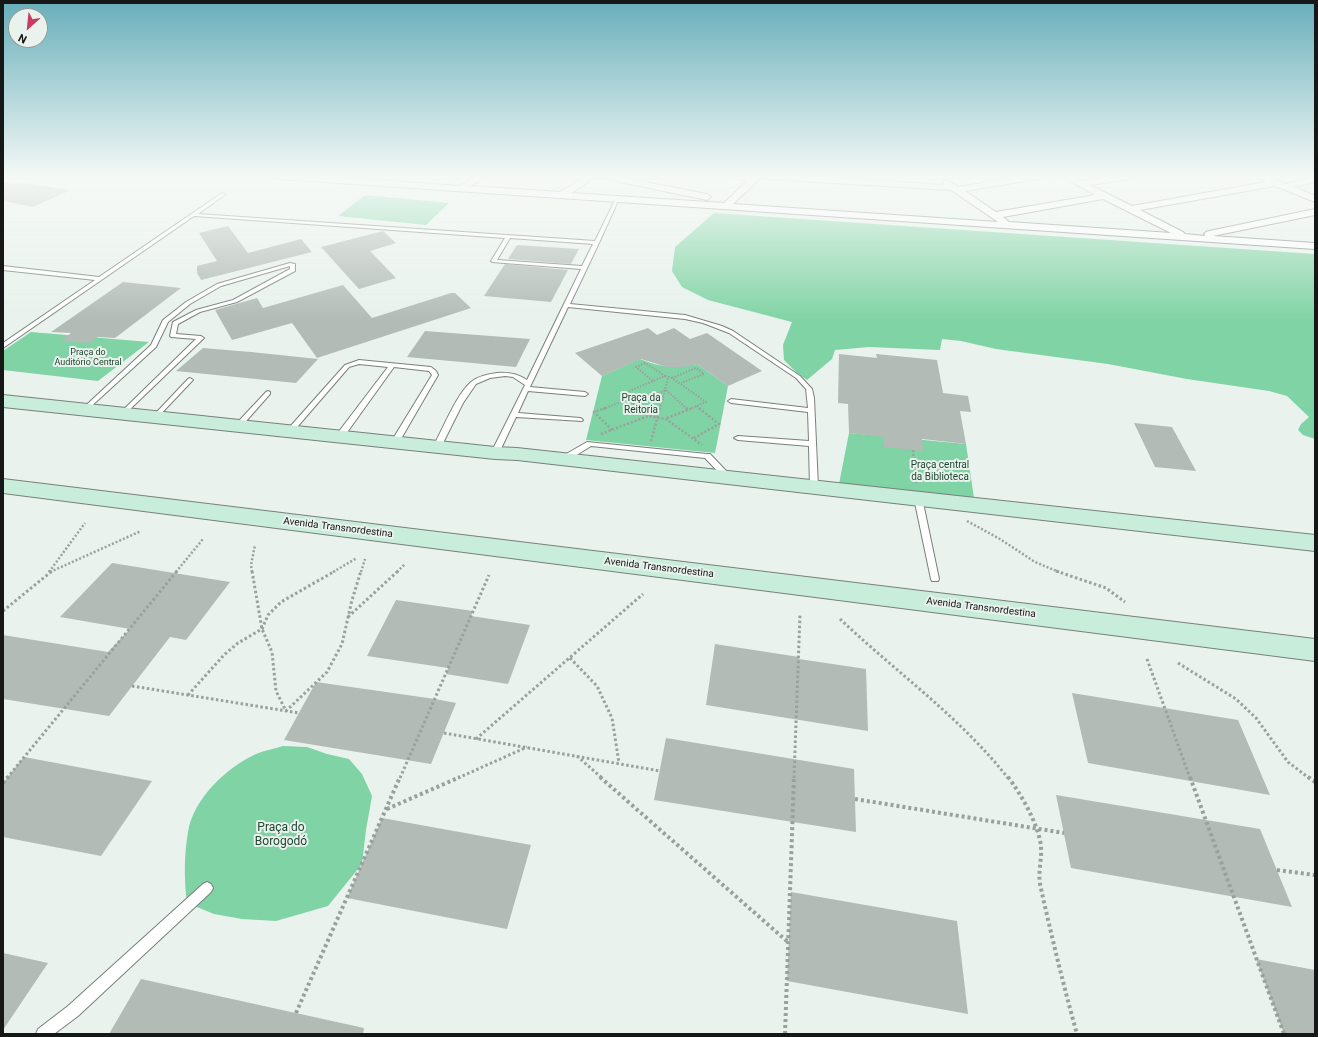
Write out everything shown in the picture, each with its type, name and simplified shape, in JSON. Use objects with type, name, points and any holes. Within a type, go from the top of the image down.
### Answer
[{"type":"street","points":[[989,224],[1315,246]]},
{"type":"street","points":[[1162,224],[1188,237],[1252,224]]},
{"type":"street","points":[[3,401],[290,432],[564,459],[1315,542]]},
{"type":"street","name":"Avenida Transnordestina","points":[[3,486],[1315,650]]},
{"type":"lane","points":[[3,346],[180,224]]},
{"type":"lane","points":[[328,224],[597,243]]},
{"type":"lane","points":[[495,453],[606,224]]},
{"type":"lane","points":[[508,237],[494,261],[585,268]]},
{"type":"lane","points":[[84,410],[154,346],[165,321],[188,303],[219,285],[292,264],[293,270],[236,301],[198,311],[175,323],[172,336],[201,338],[122,414]]},
{"type":"lane","points":[[3,268],[100,279]]},
{"type":"lane","points":[[567,305],[685,317],[705,322],[731,332],[805,383],[809,389],[811,398],[814,487]]},
{"type":"lane","points":[[290,432],[347,366],[359,362],[431,369],[435,375],[395,442]]},
{"type":"lane","points":[[340,436],[392,365]]},
{"type":"lane","points":[[437,447],[466,392],[474,383],[488,377],[501,375],[515,376],[527,387],[585,394]]},
{"type":"lane","points":[[155,417],[190,380]]},
{"type":"lane","points":[[238,426],[268,393]]},
{"type":"lane","points":[[731,401],[811,410]]},
{"type":"lane","points":[[513,415],[580,420]]},
{"type":"lane","points":[[738,438],[813,444]]},
{"type":"lane","points":[[918,498],[935,579]]},
{"type":"lane","points":[[43,1034],[73,1011],[207,888]]},
{"type":"path","points":[[653,381],[636,367],[645,363],[668,378],[672,378],[696,368],[704,374],[680,383]]},
{"type":"path","points":[[648,416],[622,394],[665,376]]},
{"type":"path","points":[[657,417],[666,390],[668,378]]},
{"type":"path","points":[[666,419],[706,402],[672,378]]},
{"type":"path","points":[[633,404],[666,390]]},
{"type":"path","points":[[666,390],[688,410]]},
{"type":"path","points":[[628,399],[594,412],[612,430],[648,416],[666,419],[704,446]]},
{"type":"path","points":[[694,438],[720,424],[698,406]]},
{"type":"path","points":[[965,520],[1005,542],[1038,563],[1061,573],[1081,578],[1104,587],[1116,593],[1125,602]]},
{"type":"path","points":[[3,611],[49,572],[85,523]]},
{"type":"path","points":[[49,572],[141,531]]},
{"type":"path","points":[[3,783],[203,539]]},
{"type":"path","points":[[255,545],[251,565],[262,629],[272,652],[276,691],[286,711]]},
{"type":"path","points":[[188,695],[238,643],[262,629],[268,616],[281,602],[357,558]]},
{"type":"path","points":[[286,711],[327,672],[342,644],[365,559]]},
{"type":"path","points":[[348,618],[405,564]]},
{"type":"path","points":[[296,1013],[489,575]]},
{"type":"path","points":[[476,739],[644,594]]},
{"type":"path","points":[[785,1034],[800,614]]},
{"type":"path","points":[[840,619],[864,642],[952,717],[992,757],[1016,786],[1037,829],[1041,848],[1039,878],[1058,964],[1077,1034]]},
{"type":"path","points":[[570,658],[597,686],[612,718],[619,763]]},
{"type":"path","points":[[1147,659],[1284,1034]]},
{"type":"path","points":[[1178,663],[1236,699],[1256,718],[1288,762],[1315,782]]},
{"type":"path","points":[[132,686],[299,713]]},
{"type":"path","points":[[444,733],[660,771]]},
{"type":"path","points":[[386,809],[527,747]]},
{"type":"path","points":[[577,756],[789,943]]},
{"type":"path","points":[[855,799],[1064,833]]},
{"type":"path","points":[[1277,870],[1315,875]]},
{"type":"green space","points":[[701,224],[881,224],[1315,254],[1315,439],[1303,435],[1298,430],[1301,424],[1309,417],[1287,396],[1269,391],[1187,379],[1108,364],[996,349],[961,341],[942,339],[940,350],[869,347],[835,350],[832,359],[807,380],[797,373],[784,360],[783,345],[792,322],[708,300],[682,287],[672,271],[675,247]]},
{"type":"green space","name":"Praça do Auditório Central","points":[[31,332],[149,342],[98,381],[3,370],[3,351]]},
{"type":"green space","name":"Praça da Reitoria","points":[[640,359],[662,366],[697,364],[728,386],[715,453],[586,440],[602,376]]},
{"type":"green space","name":"Praça central da Biblioteca","points":[[849,433],[966,444],[975,505],[839,484]]},
{"type":"green space","name":"Praça do Borogodó","points":[[283,746],[307,747],[327,754],[349,759],[362,774],[372,796],[362,864],[328,906],[276,921],[242,919],[214,914],[187,903],[185,859],[188,832],[191,820],[204,796],[223,776],[245,760],[263,751]]},
{"type":"building","points":[[228,226],[248,253],[301,239],[312,252],[201,280],[197,273],[197,266],[217,261],[199,233]]},
{"type":"building","points":[[383,231],[396,243],[370,251],[396,278],[359,289],[321,247]]},
{"type":"building","points":[[517,245],[579,249],[571,264],[508,259]]},
{"type":"building","points":[[505,264],[568,270],[551,302],[484,296]]},
{"type":"building","points":[[123,282],[181,288],[115,338],[98,337],[89,343],[61,341],[71,333],[51,332]]},
{"type":"building","points":[[343,285],[372,318],[451,293],[455,293],[471,308],[317,358],[292,323],[232,340],[215,310],[257,298],[263,308]]},
{"type":"building","points":[[648,328],[657,335],[674,328],[690,339],[707,333],[762,371],[728,386],[697,364],[682,367],[667,367],[641,359],[602,376],[575,353]]},
{"type":"building","points":[[425,331],[530,339],[516,367],[407,357]]},
{"type":"building","points":[[203,348],[318,359],[296,383],[176,371]]},
{"type":"building","points":[[839,354],[877,358],[876,354],[937,360],[943,393],[968,396],[971,412],[960,411],[966,444],[922,439],[923,451],[884,447],[884,437],[849,433],[848,404],[838,403]]},
{"type":"building","points":[[1134,423],[1172,427],[1196,471],[1155,467]]},
{"type":"building","points":[[112,563],[230,582],[186,640],[170,637],[109,716],[3,699],[3,635],[108,652],[130,629],[60,617]]},
{"type":"building","points":[[396,600],[473,611],[471,616],[530,625],[508,684],[446,674],[448,668],[367,656]]},
{"type":"building","points":[[715,644],[866,669],[868,731],[706,705]]},
{"type":"building","points":[[316,682],[456,703],[431,764],[284,740]]},
{"type":"building","points":[[1072,693],[1238,720],[1270,795],[1088,763]]},
{"type":"building","points":[[666,738],[854,769],[856,832],[654,800]]},
{"type":"building","points":[[24,757],[152,781],[101,856],[3,837],[3,783]]},
{"type":"building","points":[[1056,795],[1260,829],[1292,907],[1071,868]]},
{"type":"building","points":[[382,818],[531,845],[507,929],[347,898]]},
{"type":"building","points":[[791,892],[957,921],[968,1014],[787,981]]},
{"type":"building","points":[[3,953],[48,963],[3,1030]]},
{"type":"building","points":[[1256,959],[1315,970],[1315,1034],[1284,1034]]},
{"type":"building","points":[[141,979],[364,1028],[363,1034],[109,1034]]}]
